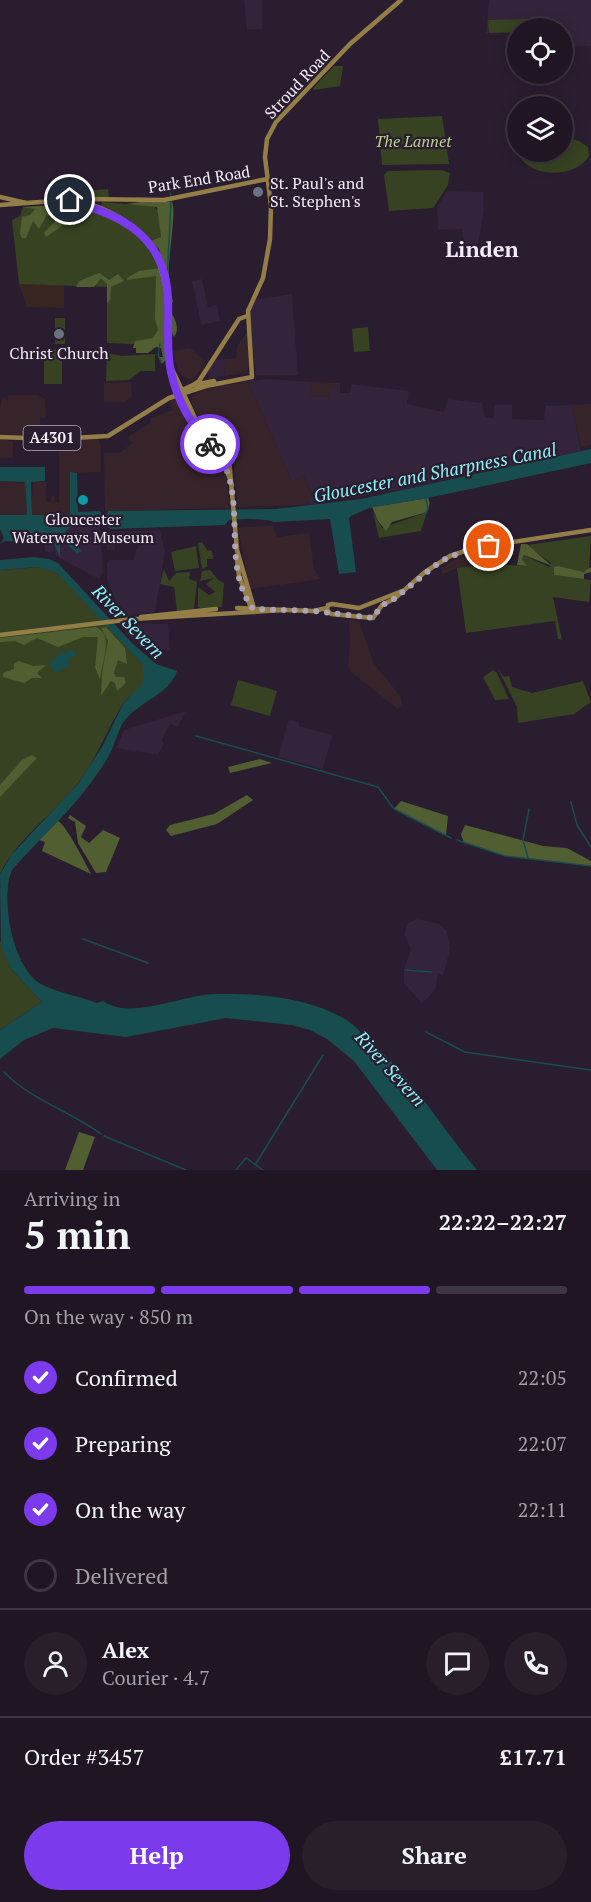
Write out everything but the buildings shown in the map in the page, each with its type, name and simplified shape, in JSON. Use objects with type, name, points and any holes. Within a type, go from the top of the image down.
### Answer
[{"type":"main road","name":"Stroud Road","points":[[191,385],[199,381],[239,319],[247,316],[249,306],[262,282],[269,247],[271,214],[265,146],[273,126],[358,35],[402,0]]},
{"type":"main road","name":"Park End Road","points":[[67,201],[164,200],[267,179]]},
{"type":"main road","points":[[0,197],[26,203]]},
{"type":"main road","points":[[77,200],[98,208],[134,228],[151,246],[161,265],[168,296],[170,364],[192,423],[213,442]]},
{"type":"main road","points":[[0,205],[17,206],[26,203],[67,201],[86,204],[99,200]]},
{"type":"main road","points":[[181,393],[206,385],[250,378],[252,363],[247,316]]},
{"type":"main road","points":[[170,364],[181,393],[200,425],[228,459],[238,572],[245,594],[254,609]]},
{"type":"main road","points":[[206,369],[204,377],[206,385]]},
{"type":"main road","points":[[177,380],[183,385],[206,385]]},
{"type":"main road","points":[[181,393],[191,385]]},
{"type":"main road","points":[[190,406],[189,395],[206,385]]},
{"type":"main road","name":"A4301","points":[[0,437],[108,436],[181,393]]},
{"type":"main road","points":[[0,635],[237,608],[314,611],[371,618],[441,561],[464,551],[591,530]]},
{"type":"main road","points":[[237,550],[254,609]]},
{"type":"main road","points":[[314,611],[333,604],[355,609],[402,591]]},
{"type":"main road","points":[[237,608],[244,602],[245,594]]},
{"type":"main road","points":[[372,603],[378,610]]},
{"type":"main road","points":[[327,607],[331,614]]},
{"type":"main road","points":[[133,619],[254,609],[284,610]]},
{"type":"shaded area","points":[[244,0],[262,0],[262,29],[247,30]]},
{"type":"shaded area","points":[[489,0],[591,0],[591,46],[573,47],[573,18],[507,18],[507,32],[486,33]]},
{"type":"shaded area","points":[[447,191],[483,192],[484,211],[478,244],[463,244],[462,229],[438,230],[437,207]]},
{"type":"shaded area","points":[[172,202],[173,207],[169,271],[173,302],[168,304],[168,308],[177,330],[174,337],[168,323],[167,358],[162,364],[158,357],[163,357],[161,348],[156,347],[148,353],[136,353],[136,348],[133,348],[135,341],[153,338],[158,330],[155,319],[156,276],[127,280],[127,278],[139,271],[160,268],[166,277],[159,249],[150,241],[161,237],[157,207],[126,204]]},
{"type":"shaded area","points":[[73,204],[72,219],[46,237],[44,233],[58,218],[53,213],[47,215],[39,229],[33,221],[26,238],[22,238],[20,234],[22,217],[30,215],[35,209],[23,207]]},
{"type":"shaded area","points":[[99,273],[109,280],[118,274],[124,281],[111,287],[110,300],[107,303],[107,284],[101,278],[94,287],[76,287],[79,281]]},
{"type":"shaded area","points":[[202,279],[208,307],[217,305],[220,321],[201,325],[192,281]]},
{"type":"shaded area","points":[[19,284],[64,285],[64,308],[27,307]]},
{"type":"shaded area","points":[[292,294],[298,375],[256,375],[248,314],[254,300]]},
{"type":"shaded area","points":[[248,331],[250,362],[247,373],[225,376],[224,359],[236,358],[237,346]]},
{"type":"shaded area","points":[[190,348],[206,363],[192,381],[180,374],[172,352]]},
{"type":"shaded area","points":[[224,359],[225,376],[210,379],[207,372],[213,360]]},
{"type":"shaded area","points":[[269,379],[310,382],[310,396],[330,397],[330,387],[336,388],[336,383],[340,383],[340,393],[350,393],[351,384],[409,391],[407,404],[444,412],[448,399],[482,403],[485,417],[494,418],[494,405],[512,405],[512,419],[544,420],[545,406],[572,405],[581,451],[404,489],[309,505],[308,500],[312,495],[304,476],[292,481],[248,381]]},
{"type":"shaded area","points":[[248,381],[292,481],[304,476],[312,495],[307,505],[238,507],[233,460],[220,434],[211,433],[199,419],[191,401],[193,395],[207,388]]},
{"type":"shaded area","points":[[131,382],[132,396],[125,402],[104,402],[104,383]]},
{"type":"shaded area","points":[[310,382],[336,383],[336,388],[330,397],[309,396]]},
{"type":"shaded area","points":[[184,394],[205,431],[209,450],[219,458],[226,472],[229,508],[105,511],[104,453],[120,453],[132,443],[128,437],[150,423],[151,418],[173,410],[169,398]]},
{"type":"shaded area","points":[[8,395],[37,395],[45,399],[46,418],[40,418],[40,436],[0,434],[0,408],[2,399],[8,400]]},
{"type":"shaded area","points":[[591,404],[591,445],[581,447],[572,405]]},
{"type":"shaded area","points":[[0,438],[13,442],[13,458],[0,458]]},
{"type":"shaded area","points":[[98,438],[101,447],[101,472],[70,473],[70,515],[31,515],[33,481],[46,482],[46,502],[51,502],[52,496],[55,496],[55,502],[59,502],[59,440]]},
{"type":"shaded area","points":[[0,481],[26,483],[27,515],[0,515]]},
{"type":"shaded area","points":[[428,498],[430,503],[427,512],[392,522],[386,531],[378,521],[372,507]]},
{"type":"shaded area","points":[[100,525],[103,573],[99,579],[56,556],[54,546],[53,554],[45,551],[44,543],[54,543],[69,527]]},
{"type":"shaded area","points":[[272,525],[278,537],[309,533],[314,570],[321,579],[250,589],[238,528]]},
{"type":"shaded area","points":[[160,530],[165,551],[155,612],[122,616],[107,580],[107,563],[109,560],[133,560],[140,541],[115,540],[115,550],[107,550],[107,532]]},
{"type":"shaded area","points":[[521,544],[527,544],[552,566],[524,555],[522,560],[527,566],[517,565]]},
{"type":"shaded area","points":[[490,549],[492,564],[457,568],[443,574],[440,568],[464,555]]},
{"type":"shaded area","points":[[559,566],[584,572],[591,567],[591,572],[584,574],[584,579],[554,575],[554,567]]},
{"type":"shaded area","points":[[349,620],[359,621],[374,664],[401,697],[402,704],[398,709],[350,671],[348,665]]},
{"type":"shaded area","points":[[168,624],[170,651],[139,645],[126,634],[126,625]]},
{"type":"shaded area","points":[[96,627],[102,631],[106,643],[100,680],[95,667],[98,637],[83,637],[58,647],[37,638],[24,645],[15,641],[0,642],[0,638]]},
{"type":"shaded area","points":[[106,627],[125,648],[127,664],[118,660],[114,673],[116,677],[124,677],[126,683],[117,691],[115,683],[111,681],[101,696],[102,673],[108,641],[101,628]]},
{"type":"shaded area","points":[[19,661],[33,666],[46,665],[37,673],[42,678],[32,678],[24,683],[3,677],[3,673],[14,669],[14,664]]},
{"type":"shaded area","points":[[186,711],[178,727],[170,724],[162,739],[164,744],[158,755],[116,748],[124,730]]},
{"type":"shaded area","points":[[289,720],[299,722],[299,726],[332,735],[323,769],[278,757]]},
{"type":"shaded area","points":[[32,755],[37,758],[0,797],[0,785],[22,760]]},
{"type":"shaded area","points":[[260,759],[272,763],[230,773],[228,767]]},
{"type":"shaded area","points":[[247,795],[253,800],[217,824],[171,836],[166,830],[170,825],[214,814]]},
{"type":"shaded area","points":[[401,801],[448,816],[446,835],[394,809]]},
{"type":"shaded area","points":[[70,815],[86,826],[81,837],[89,843],[103,830],[120,838],[106,872],[96,873],[78,843],[75,822],[68,818]]},
{"type":"shaded area","points":[[58,821],[70,836],[91,874],[42,851],[45,842],[39,840]]},
{"type":"shaded area","points":[[465,825],[543,846],[567,848],[591,861],[591,866],[505,856],[464,843],[461,834]]},
{"type":"shaded area","points":[[418,919],[439,924],[447,931],[450,949],[442,976],[438,973],[435,990],[422,1004],[404,983],[404,970],[411,949],[404,934],[408,923]]},
{"type":"shaded area","points":[[79,1132],[95,1137],[83,1170],[65,1170]]},
{"type":"green space","points":[[488,20],[507,20],[507,32],[489,33]]},
{"type":"green space","points":[[334,66],[343,66],[340,86],[314,90],[313,88]]},
{"type":"green space","name":"The Lannet","points":[[442,116],[449,164],[382,165],[378,119]]},
{"type":"green space","points":[[573,139],[588,147],[589,156],[576,168],[557,173],[537,170],[524,162],[573,162]]},
{"type":"green space","name":"The Lannet","points":[[442,170],[450,173],[448,185],[433,208],[389,211],[384,175],[388,171]]},
{"type":"green space","points":[[108,189],[109,198],[62,198],[60,195],[62,193]]},
{"type":"green space","points":[[102,202],[154,206],[158,211],[161,237],[150,241],[129,220],[101,206]]},
{"type":"green space","points":[[69,204],[98,211],[124,224],[135,232],[153,255],[162,275],[162,317],[151,345],[107,343],[107,287],[19,284],[12,220],[20,216],[23,207]]},
{"type":"green space","points":[[55,318],[65,318],[65,344],[55,344]]},
{"type":"green space","points":[[368,327],[370,351],[354,352],[352,329]]},
{"type":"green space","points":[[44,349],[62,349],[62,384],[44,384]]},
{"type":"green space","points":[[107,353],[122,356],[155,354],[155,371],[141,371],[129,380],[106,381]]},
{"type":"green space","points":[[373,512],[382,528],[427,512],[421,531],[379,538]]},
{"type":"green space","points":[[591,536],[589,569],[584,572],[559,566],[555,575],[591,580],[589,602],[553,597],[562,640],[558,639],[555,621],[466,633],[457,568],[492,564],[526,566],[522,561],[524,555],[549,567],[551,563],[527,545]]},
{"type":"green space","points":[[202,542],[207,550],[212,551],[213,559],[207,559],[207,567],[202,569],[198,543]]},
{"type":"green space","points":[[196,546],[199,568],[175,571],[171,552]]},
{"type":"green space","points":[[42,567],[57,573],[74,588],[143,665],[143,685],[121,707],[94,758],[75,787],[25,839],[7,861],[0,874],[0,570]]},
{"type":"green space","points":[[164,569],[169,581],[176,573],[190,572],[189,579],[197,582],[194,609],[177,611],[174,587],[160,584]]},
{"type":"green space","points":[[210,570],[218,580],[224,583],[222,607],[200,608],[198,607],[198,587],[209,595],[215,592],[206,584],[214,578],[200,581],[202,571]]},
{"type":"green space","points":[[498,669],[504,677],[509,676],[512,687],[532,693],[583,681],[591,702],[574,714],[518,723],[517,707]]},
{"type":"green space","points":[[493,670],[497,673],[509,699],[495,700],[483,677]]},
{"type":"green space","points":[[238,680],[277,691],[270,716],[231,705]]},
{"type":"green space","points":[[0,940],[11,969],[42,1002],[0,1030]]},
{"type":"water","points":[[591,449],[591,463],[428,498],[369,508],[351,516],[349,518],[356,572],[339,574],[330,519],[274,522],[239,519],[229,520],[225,525],[111,529],[103,520],[100,525],[69,527],[63,535],[82,551],[77,553],[60,539],[60,558],[54,543],[5,541],[0,544],[4,538],[0,529],[0,515],[26,515],[27,513],[25,482],[0,481],[0,467],[45,467],[45,481],[31,482],[32,515],[70,515],[70,472],[77,473],[78,512],[100,511],[102,516],[106,516],[108,511],[276,509],[361,499]]},
{"type":"water","name":"River Severn","points":[[34,557],[58,563],[132,643],[156,664],[177,671],[168,686],[125,720],[109,756],[90,784],[12,870],[7,897],[11,931],[16,948],[31,976],[54,990],[97,1003],[103,1001],[114,1006],[128,1008],[142,1008],[204,995],[233,994],[283,998],[331,1012],[353,1025],[402,1073],[477,1170],[437,1170],[354,1061],[327,1039],[310,1030],[292,1025],[226,1018],[126,1037],[53,1028],[24,1040],[0,1059],[0,1030],[42,1002],[11,969],[1,946],[0,874],[12,854],[78,784],[103,745],[123,704],[143,683],[143,665],[57,573],[39,567],[0,570],[0,560]]},
{"type":"water","points":[[72,649],[76,654],[68,660],[69,666],[55,673],[49,663],[63,651],[66,653]]},
{"type":"waterway","points":[[168,181],[171,197]]},
{"type":"waterway","points":[[167,281],[171,201]]},
{"type":"waterway","points":[[165,304],[166,333]]},
{"type":"waterway","points":[[160,344],[158,354],[161,362]]},
{"type":"waterway","points":[[424,515],[428,509],[426,499]]},
{"type":"waterway","points":[[196,736],[378,787],[394,809],[451,838]]},
{"type":"waterway","points":[[571,802],[577,825],[591,847]]},
{"type":"waterway","points":[[528,858],[523,840],[529,809]]},
{"type":"waterway","points":[[457,840],[505,856],[591,866]]},
{"type":"waterway","points":[[83,939],[148,963]]},
{"type":"waterway","points":[[405,970],[432,972]]},
{"type":"waterway","points":[[426,1032],[465,1052],[591,1070]]},
{"type":"waterway","points":[[255,1165],[323,1055]]},
{"type":"waterway","points":[[4,1072],[38,1098],[101,1134]]},
{"type":"waterway","points":[[104,1136],[186,1170]]},
{"type":"waterway","points":[[236,1170],[246,1158],[263,1170]]},
{"type":"way so far","points":[[210,444],[222,459],[232,485],[238,572],[253,609],[314,611],[373,618],[381,606],[397,597],[441,561],[464,551],[489,546]]},
{"type":"place","name":"St. Paul's and St. Stephen's","points":[[258,192]]},
{"type":"place","name":"Christ Church","points":[[59,334]]},
{"type":"place","name":"Gloucester Waterways Museum","points":[[83,500]]},
{"type":"district","name":"Linden","points":[[482,249]]},
{"type":"route","points":[[70,200],[67,201],[98,208],[124,220],[151,246],[163,269],[167,284],[171,372],[192,423],[210,444]]},
{"type":"water label","name":"Gloucester and Sharpness Canal","points":[[435,473]]}]
